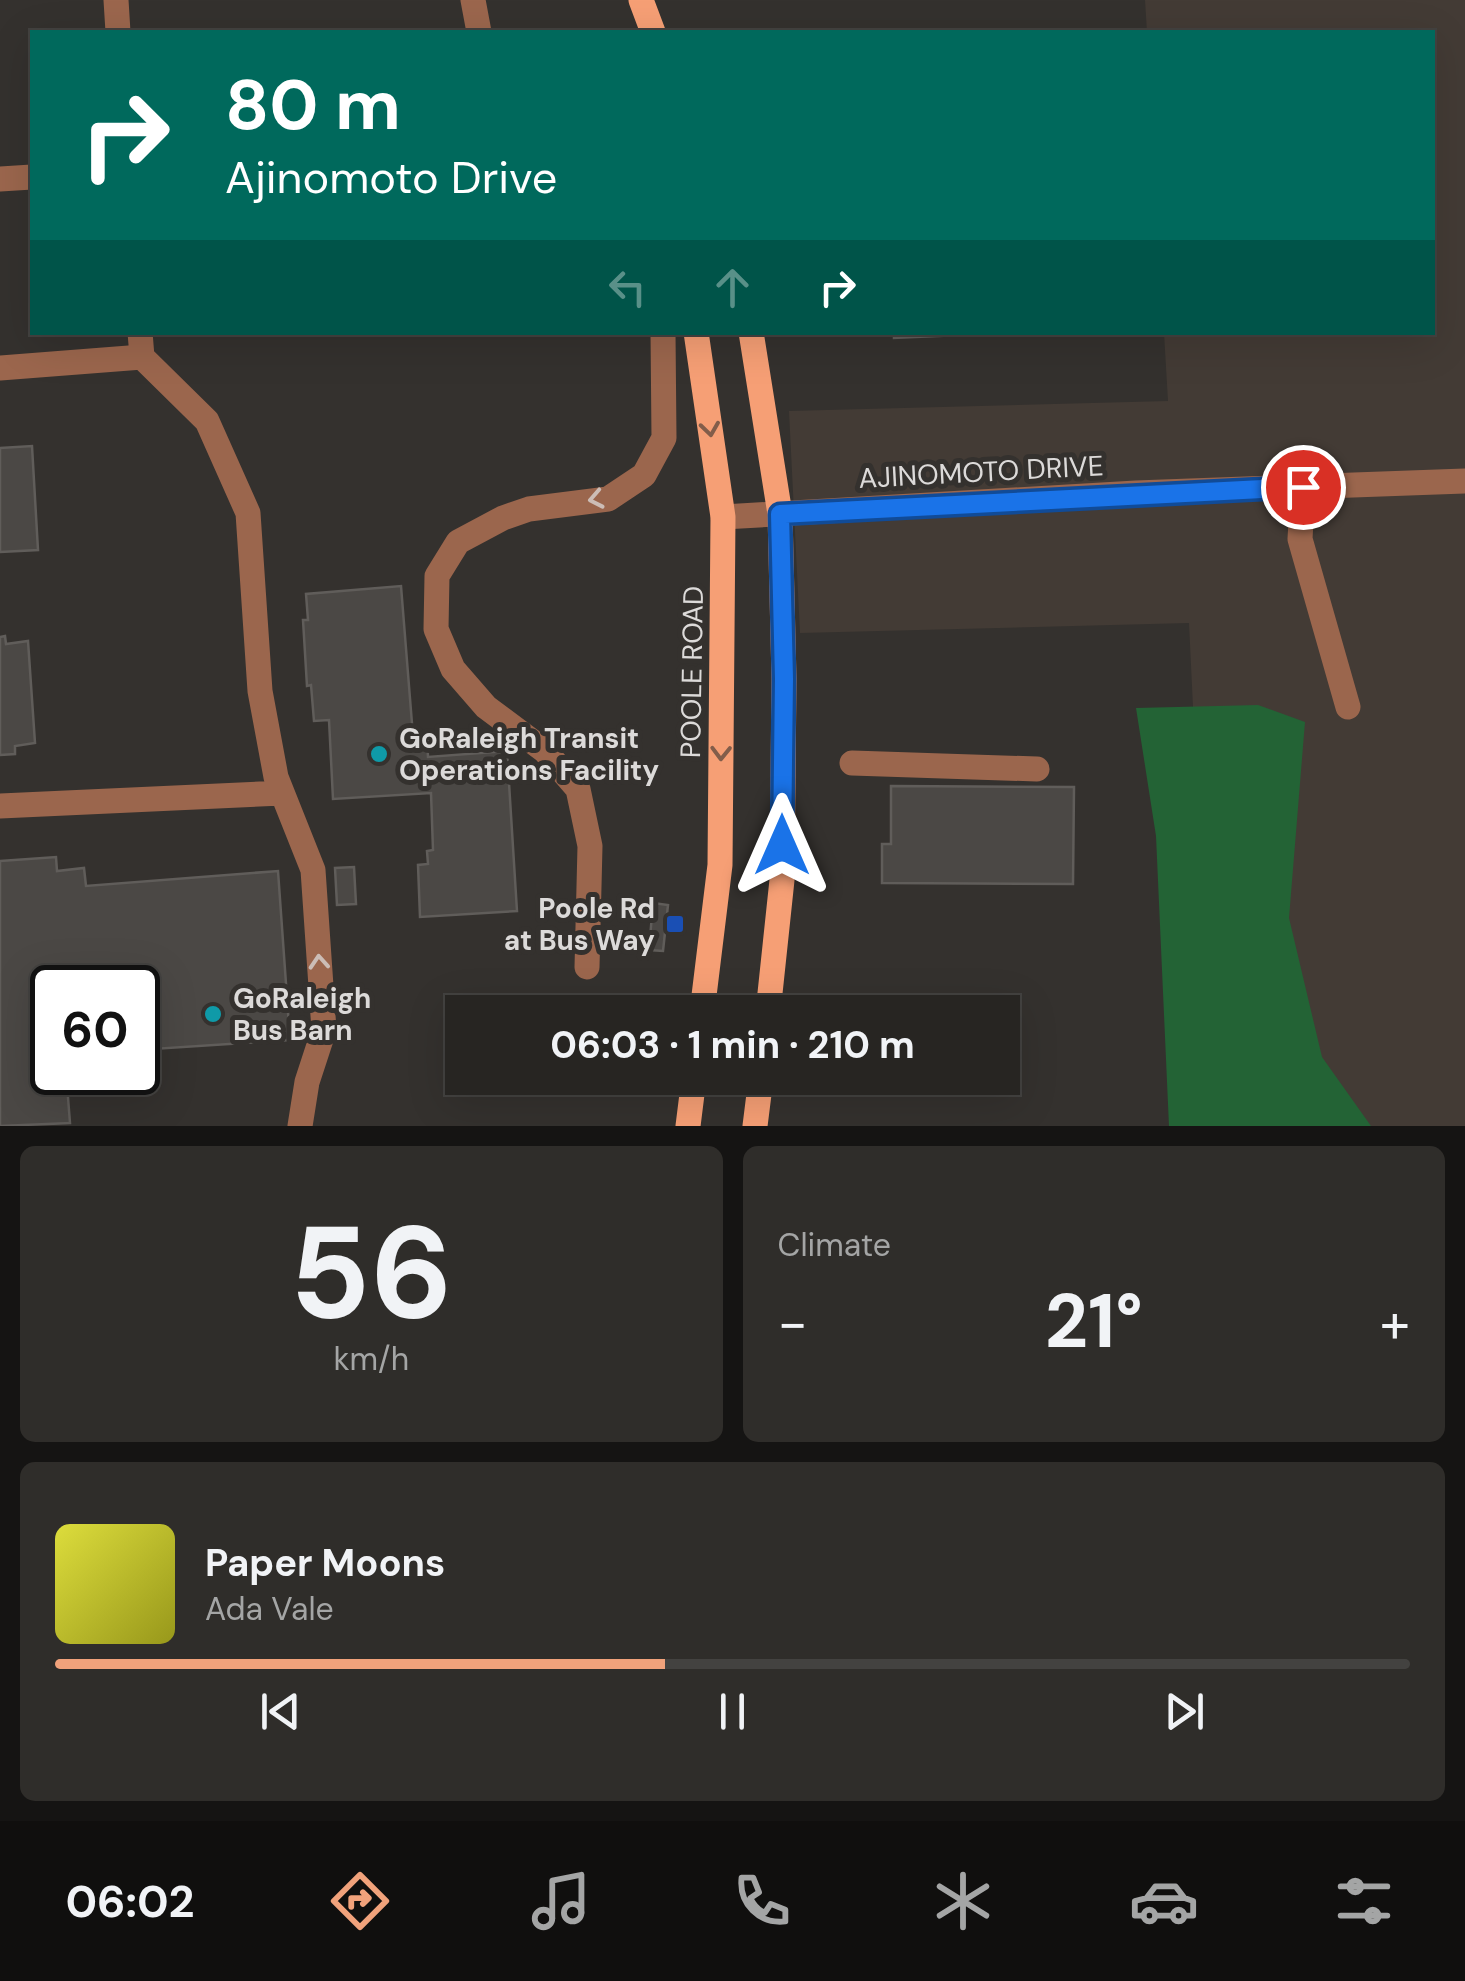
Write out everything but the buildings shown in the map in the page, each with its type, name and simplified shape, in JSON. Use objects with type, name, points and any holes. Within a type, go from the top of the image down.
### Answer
[{"type":"main road","points":[[641,0],[651,30]]},
{"type":"main road","name":"POOLE ROAD","points":[[696,335],[723,517],[720,864],[704,995]]},
{"type":"main road","points":[[752,335],[780,514],[784,679],[782,880],[770,995]]},
{"type":"main road","points":[[688,1126],[692,1095]]},
{"type":"main road","points":[[756,1126],[759,1095]]},
{"type":"street","points":[[116,0],[118,30]]},
{"type":"street","points":[[473,0],[479,30]]},
{"type":"street","points":[[0,179],[30,176]]},
{"type":"street","points":[[587,967],[590,846],[578,789],[546,751],[486,706],[453,669],[436,629],[437,576],[458,542],[503,518],[528,509],[608,499],[644,476],[664,438],[663,335]]},
{"type":"street","points":[[0,368],[142,344],[206,421],[248,513],[260,691],[276,777],[313,870],[324,1030],[307,1082],[300,1126]]},
{"type":"street","name":"AJINOMOTO DRIVE","points":[[723,517],[1465,481]]},
{"type":"street","points":[[1303,487],[1300,540],[1348,707]]},
{"type":"street","points":[[852,764],[1037,768]]},
{"type":"street","points":[[0,806],[282,793]]},
{"type":"shaded area","points":[[1145,0],[1465,0],[1465,1126],[1213,1126],[1189,623],[800,633],[789,411],[1168,401],[1164,335],[1435,335],[1435,30],[1147,30]]},
{"type":"green space","points":[[1258,705],[1305,722],[1289,918],[1322,1057],[1371,1126],[1169,1126],[1156,836],[1136,708]]},
{"type":"place","name":"GoRaleigh Transit Operations Facility","points":[[379,754]]},
{"type":"place","name":"Poole Rd at Bus Way","points":[[675,924]]},
{"type":"place","name":"GoRaleigh Bus Barn","points":[[213,1014]]},
{"type":"route","points":[[782,845],[784,679],[780,514],[1303,487]]}]
